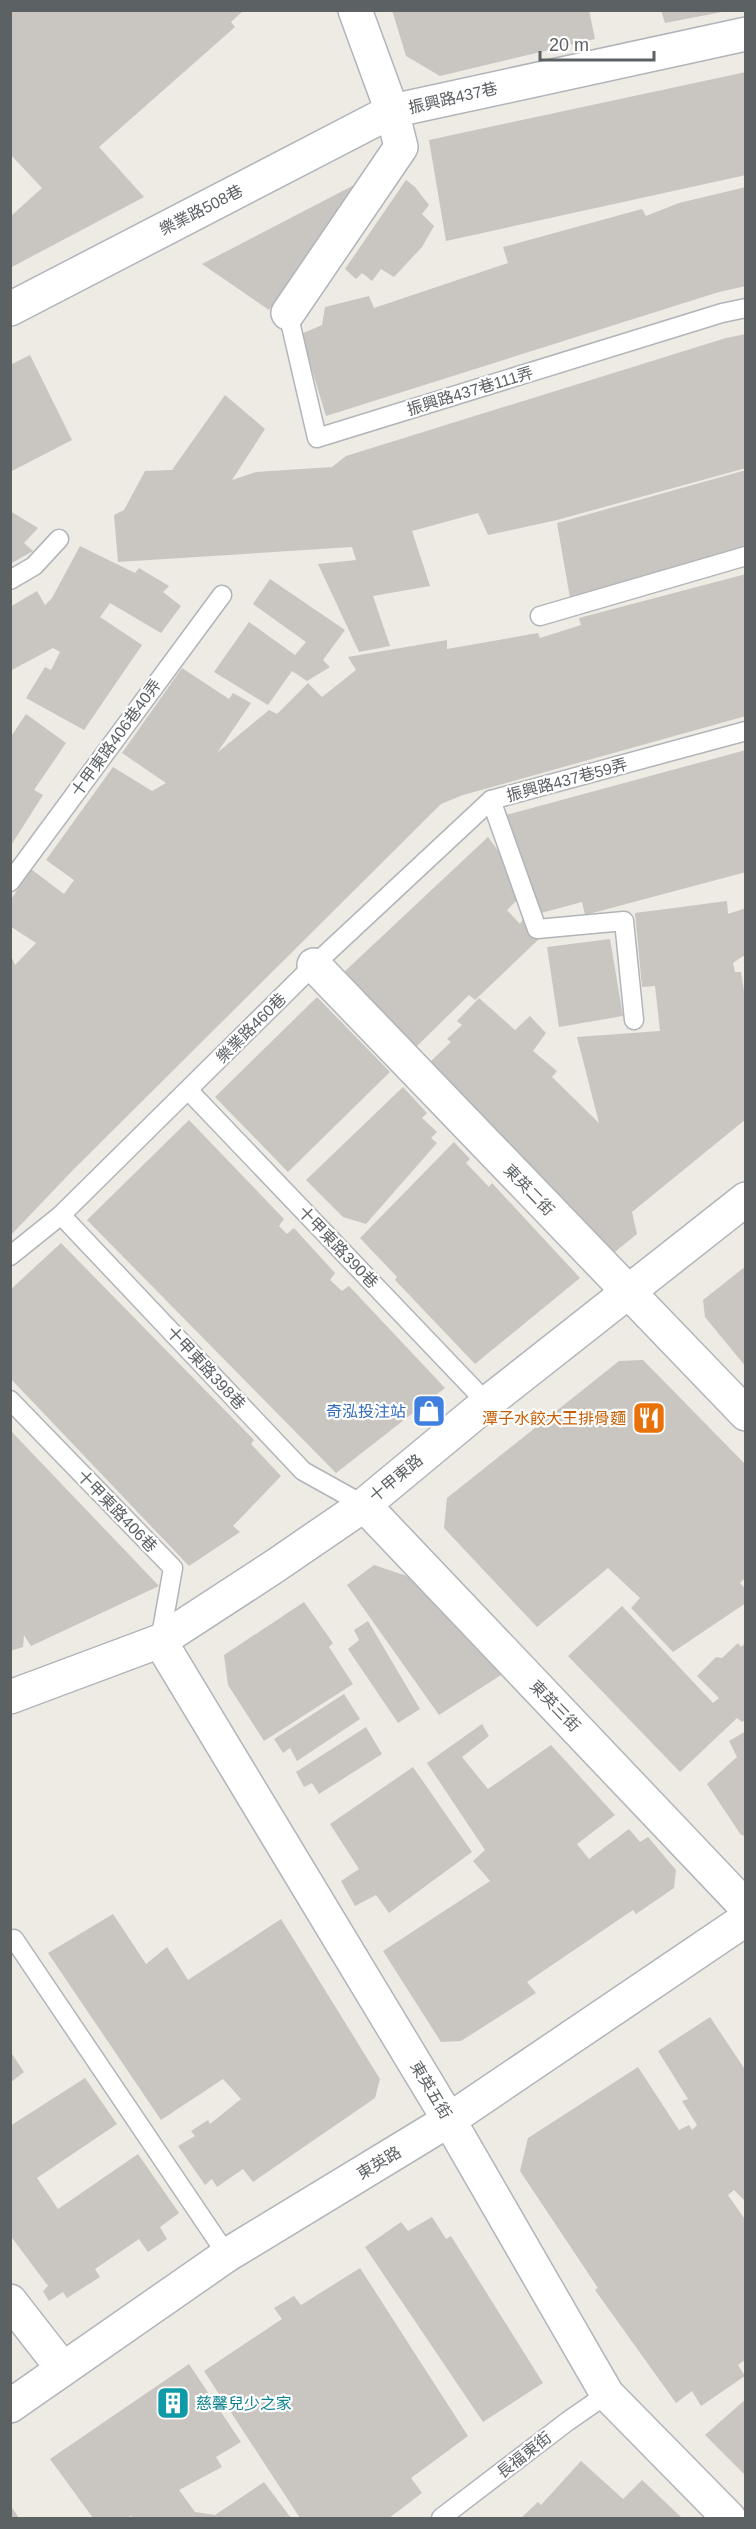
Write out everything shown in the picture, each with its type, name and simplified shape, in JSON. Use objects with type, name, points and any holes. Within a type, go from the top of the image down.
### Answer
[{"type":"street","points":[[355,10],[392,111]]},
{"type":"street","name":"振興路437巷","points":[[288,313],[401,147],[392,111],[746,34]]},
{"type":"street","name":"樂業路508巷","points":[[10,309],[392,111]]},
{"type":"street","name":"東英二街","points":[[314,965],[746,1414]]},
{"type":"street","name":"十甲東路","points":[[10,1697],[160,1641],[275,1566],[364,1505],[487,1403],[746,1199]]},
{"type":"street","name":"東英三街","points":[[364,1505],[746,1907]]},
{"type":"street","name":"東英五街","points":[[160,1641],[449,2120],[608,2394],[729,2518]]},
{"type":"street","name":"東英路","points":[[10,2406],[227,2255],[449,2120],[746,1919]]},
{"type":"street","points":[[10,2301],[63,2369]]},
{"type":"lane","name":"振興路437巷111弄","points":[[288,313],[317,438],[722,313],[746,308]]},
{"type":"lane","points":[[10,580],[34,566],[59,539]]},
{"type":"lane","points":[[540,616],[746,556]]},
{"type":"lane","name":"十甲東路406巷40弄","points":[[10,882],[222,595]]},
{"type":"lane","name":"振興路437巷59弄","points":[[634,1020],[624,921],[537,929],[491,800],[746,731]]},
{"type":"lane","name":"樂業路460巷","points":[[10,1256],[61,1215],[314,965],[491,800]]},
{"type":"lane","name":"十甲東路390巷","points":[[189,1091],[487,1403]]},
{"type":"lane","name":"十甲東路398巷","points":[[61,1215],[303,1471],[364,1505]]},
{"type":"lane","name":"十甲東路406巷","points":[[10,1400],[173,1568],[160,1641]]},
{"type":"lane","points":[[14,1939],[227,2255]]},
{"type":"lane","name":"長福東街","points":[[441,2518],[568,2421],[608,2394]]},
{"type":"building","points":[[10,10],[244,10],[231,22],[235,27],[99,147],[144,197],[10,268],[10,217],[42,188],[10,154]]},
{"type":"building","points":[[392,10],[589,10],[595,39],[440,76],[406,56]]},
{"type":"building","points":[[661,10],[722,10],[722,12],[665,23]]},
{"type":"building","points":[[746,72],[746,175],[446,241],[429,140]]},
{"type":"building","points":[[406,180],[415,187],[429,205],[422,214],[434,226],[422,247],[394,277],[381,269],[372,281],[362,273],[356,279],[345,269]]},
{"type":"building","points":[[356,184],[269,310],[202,264]]},
{"type":"building","points":[[746,187],[746,286],[719,292],[326,416],[301,334],[322,325],[325,307],[369,296],[374,308],[508,263],[503,247],[642,209],[646,216],[679,203]]},
{"type":"building","points":[[746,334],[746,468],[557,520],[488,535],[478,513],[412,531],[430,586],[373,596],[390,646],[359,652],[318,564],[356,560],[352,547],[118,562],[114,515],[124,510],[145,471],[172,470],[225,395],[265,429],[232,480],[256,472],[332,467],[346,456],[726,338]]},
{"type":"building","points":[[30,355],[72,440],[10,472],[10,365]]},
{"type":"building","points":[[746,470],[746,546],[570,598],[557,523]]},
{"type":"building","points":[[10,511],[38,528],[24,543],[33,551],[10,564]]},
{"type":"building","points":[[80,546],[135,573],[139,568],[169,586],[163,592],[181,606],[161,633],[110,603],[100,617],[142,645],[84,730],[26,698],[45,667],[51,670],[60,652],[53,648],[10,671],[10,607],[37,591],[45,605],[52,598]]},
{"type":"building","points":[[746,574],[746,716],[463,795],[441,804],[74,1169],[10,1236],[10,953],[15,965],[36,943],[10,926],[10,901],[31,869],[64,894],[74,880],[46,860],[113,767],[152,791],[166,783],[122,753],[182,668],[229,699],[233,693],[251,703],[217,753],[269,710],[277,714],[308,683],[322,697],[356,670],[348,657],[447,640],[447,649],[538,633],[540,638],[581,625],[579,618]]},
{"type":"building","points":[[270,579],[345,630],[323,660],[330,667],[307,681],[292,671],[268,705],[214,672],[249,622],[295,655],[306,642],[253,604]]},
{"type":"building","points":[[26,714],[66,743],[34,790],[43,795],[10,847],[10,738]]},
{"type":"building","points":[[746,750],[746,872],[585,915],[582,902],[530,916],[502,816]]},
{"type":"building","points":[[488,837],[499,852],[517,900],[507,910],[520,924],[523,919],[539,939],[475,1000],[469,995],[416,1047],[343,973]]},
{"type":"building","points":[[727,901],[728,914],[746,908],[746,958],[743,956],[733,963],[735,972],[741,972],[746,1004],[746,1119],[632,1212],[637,1234],[611,1255],[430,1062],[451,1042],[447,1039],[462,1025],[457,1021],[479,998],[515,1030],[530,1016],[546,1033],[533,1051],[557,1071],[552,1077],[599,1123],[577,1037],[660,1031],[655,986],[642,987],[635,913]]},
{"type":"building","points":[[610,939],[623,1016],[559,1027],[547,947]]},
{"type":"building","points":[[317,997],[390,1072],[288,1172],[215,1097]]},
{"type":"building","points":[[403,1087],[427,1113],[422,1118],[437,1132],[431,1138],[437,1143],[366,1224],[343,1217],[306,1180]]},
{"type":"building","points":[[189,1120],[284,1219],[279,1226],[287,1234],[294,1228],[335,1273],[330,1280],[342,1291],[349,1286],[445,1388],[336,1473],[87,1220]]},
{"type":"building","points":[[454,1142],[470,1159],[466,1163],[489,1187],[492,1183],[580,1278],[475,1364],[395,1280],[397,1277],[360,1238]]},
{"type":"building","points":[[61,1243],[254,1440],[251,1444],[281,1476],[233,1526],[240,1532],[189,1566],[10,1378],[10,1290]]},
{"type":"building","points":[[746,1266],[746,1367],[705,1317],[703,1300]]},
{"type":"building","points":[[643,1360],[746,1465],[746,1577],[740,1583],[746,1590],[746,1603],[673,1652],[631,1608],[640,1598],[608,1568],[537,1627],[444,1528],[447,1498],[619,1361]]},
{"type":"building","points":[[10,1430],[159,1586],[31,1646],[24,1635],[23,1647],[10,1651]]},
{"type":"building","points":[[374,1565],[407,1576],[501,1675],[439,1715],[347,1585]]},
{"type":"building","points":[[304,1602],[333,1643],[329,1647],[353,1684],[264,1741],[228,1685],[224,1655]]},
{"type":"building","points":[[622,1606],[713,1703],[719,1698],[697,1676],[716,1657],[722,1658],[738,1643],[741,1647],[746,1642],[746,1719],[742,1722],[737,1718],[680,1772],[568,1656]]},
{"type":"building","points":[[368,1621],[420,1709],[398,1723],[348,1649],[359,1640],[354,1630]]},
{"type":"building","points":[[344,1694],[360,1719],[297,1761],[290,1748],[283,1753],[274,1739]]},
{"type":"building","points":[[482,1724],[489,1736],[462,1757],[488,1789],[551,1745],[615,1815],[577,1844],[589,1859],[629,1829],[640,1842],[648,1837],[676,1870],[674,1888],[636,1914],[633,1910],[527,1982],[536,1993],[461,2041],[441,2042],[383,1951],[490,1881],[473,1861],[485,1850],[427,1763]]},
{"type":"building","points":[[366,1727],[382,1754],[319,1794],[312,1783],[304,1787],[296,1772]]},
{"type":"building","points":[[746,1731],[746,1836],[741,1835],[707,1784],[737,1757],[729,1741]]},
{"type":"building","points":[[413,1767],[472,1852],[389,1913],[376,1895],[355,1906],[341,1881],[359,1869],[330,1824]]},
{"type":"building","points":[[113,1914],[146,1964],[167,1947],[188,1980],[281,1919],[380,2079],[375,2098],[253,2182],[243,2169],[217,2187],[212,2179],[205,2185],[178,2146],[195,2136],[191,2131],[208,2120],[210,2124],[241,2099],[223,2079],[161,2120],[48,1953]]},
{"type":"building","points":[[710,2017],[746,2071],[746,2202],[734,2190],[728,2195],[746,2221],[746,2359],[738,2365],[745,2376],[701,2406],[692,2391],[676,2403],[595,2290],[598,2288],[520,2171],[528,2138],[638,2067],[679,2130],[689,2125],[692,2130],[697,2125],[682,2101],[688,2099],[658,2051]]},
{"type":"building","points":[[10,2051],[24,2072],[10,2083]]},
{"type":"building","points":[[85,2078],[117,2124],[37,2178],[58,2209],[138,2154],[179,2213],[160,2227],[167,2239],[148,2252],[139,2239],[95,2269],[100,2277],[67,2298],[63,2292],[49,2301],[43,2291],[48,2286],[10,2235],[10,2126]]},
{"type":"building","points":[[432,2217],[446,2239],[451,2236],[543,2383],[483,2422],[365,2247],[401,2222],[408,2231]]},
{"type":"building","points":[[360,2268],[468,2436],[411,2478],[422,2493],[389,2518],[300,2518],[204,2371],[282,2319],[274,2308],[294,2296],[301,2305]]},
{"type":"building","name":"慈馨兒少之家","points":[[189,2364],[241,2442],[216,2457],[222,2467],[179,2490],[195,2512],[215,2515],[264,2482],[291,2518],[134,2518],[131,2516],[93,2518],[50,2459]]},
{"type":"building","points":[[746,2399],[746,2476],[705,2435]]},
{"type":"building","points":[[581,2461],[623,2499],[642,2480],[682,2518],[521,2518],[538,2502],[541,2505]]},
{"type":"building","points":[[10,2505],[19,2518],[10,2518]]},
{"type":"place","name":"奇泓投注站","points":[[429,1411]]},
{"type":"place","name":"潭子水餃大王排骨麵","points":[[649,1418]]},
{"type":"place","name":"慈馨兒少之家","points":[[173,2403]]}]
